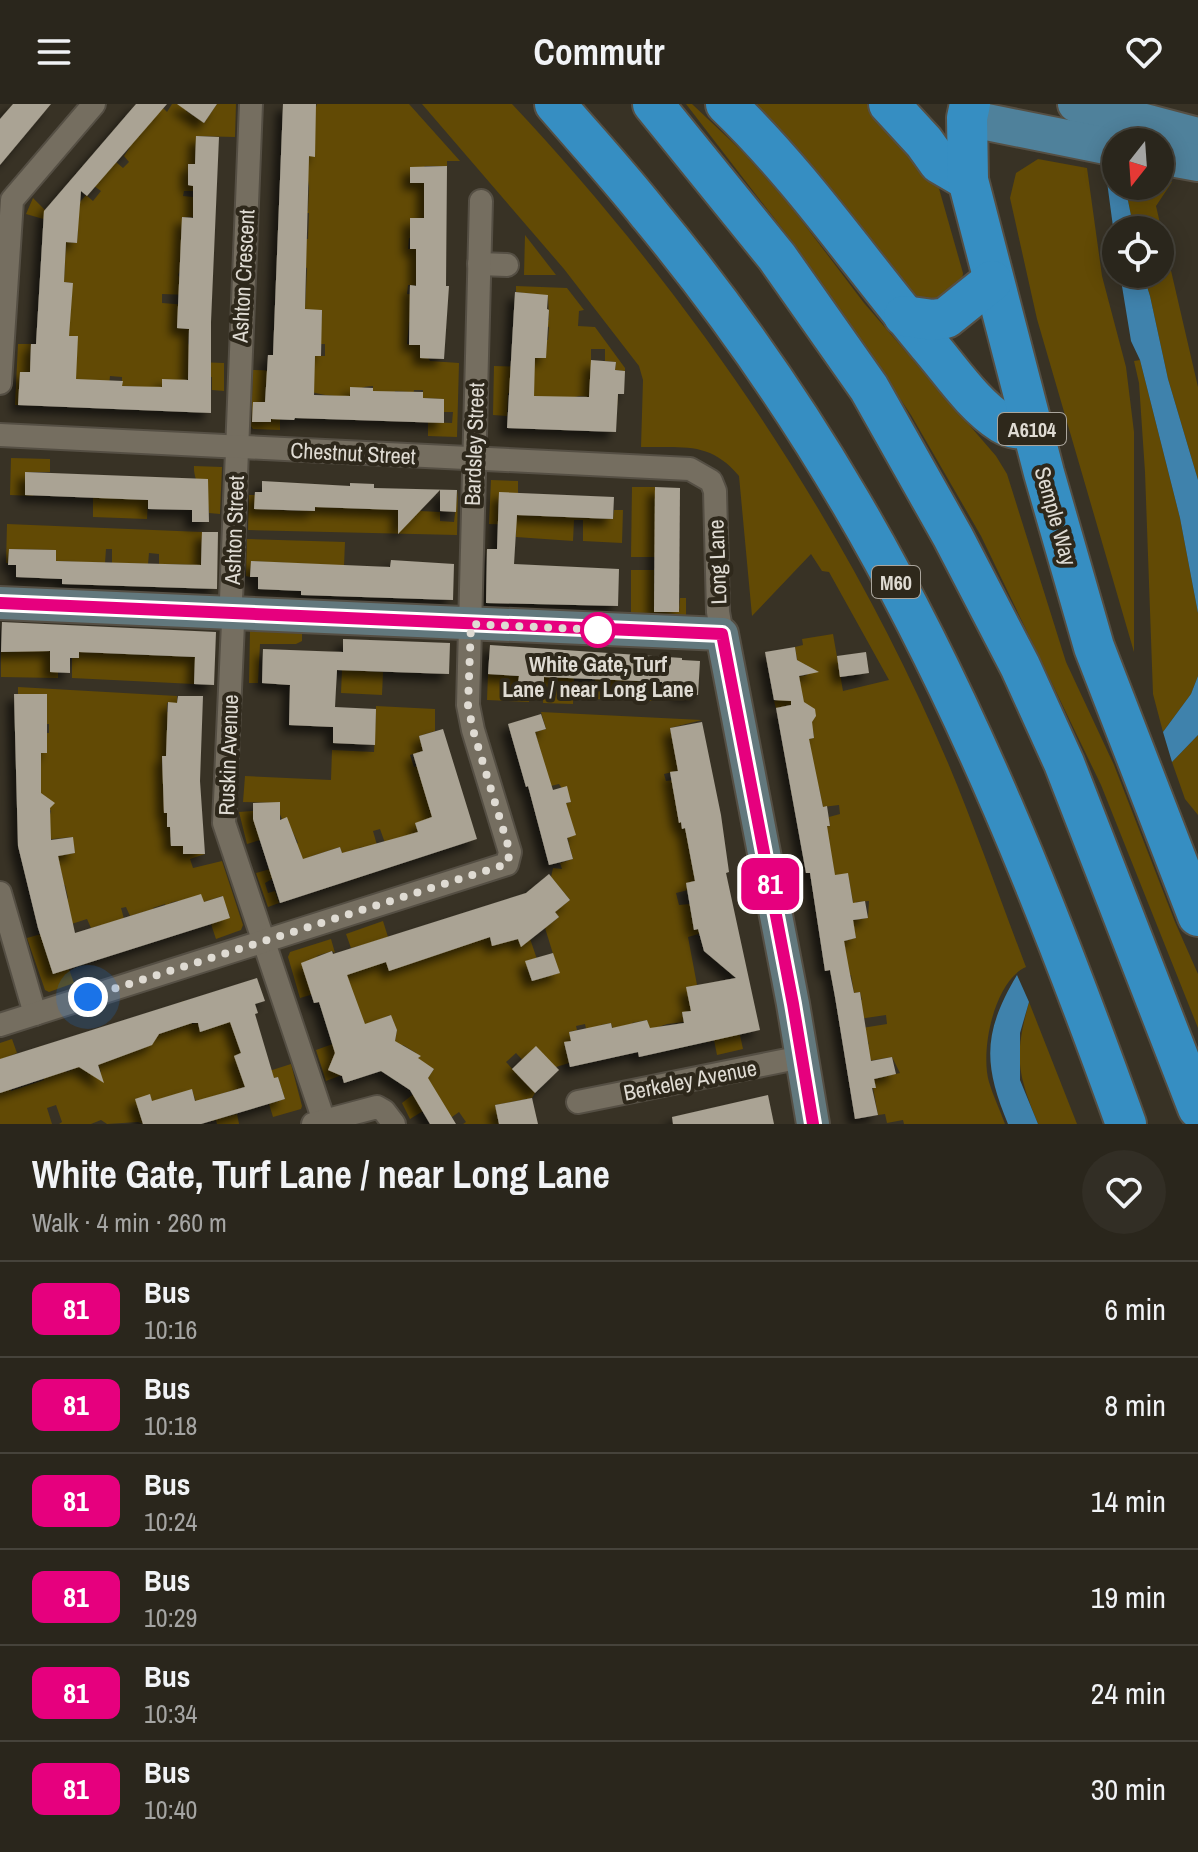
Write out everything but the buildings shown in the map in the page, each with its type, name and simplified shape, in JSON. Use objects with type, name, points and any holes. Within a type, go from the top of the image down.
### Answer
[{"type":"highway","name":"M60","points":[[555,104],[650,214],[720,305],[841,487],[904,596],[1005,811],[1076,984],[1126,1124]]},
{"type":"highway","points":[[653,104],[777,257],[869,388],[953,537],[1020,666],[1064,763],[1198,1108]]},
{"type":"highway","points":[[726,104],[767,144],[904,316],[979,404],[1016,430],[1031,428]]},
{"type":"highway","points":[[889,104],[939,163],[968,180]]},
{"type":"highway","points":[[925,104],[968,111]]},
{"type":"highway","name":"Semple Way","points":[[968,111],[968,180],[1031,428],[1094,647],[1198,916]]},
{"type":"highway","points":[[904,316],[933,320],[946,318],[992,281]]},
{"type":"main road","points":[[1076,104],[1117,128]]},
{"type":"main road","points":[[968,111],[1061,137],[1102,135]]},
{"type":"main road","points":[[1174,135],[1198,136]]},
{"type":"main road","points":[[1174,159],[1198,163]]},
{"type":"street","points":[[0,383],[12,200],[94,104]]},
{"type":"street","name":"Ashton Crescent","points":[[236,447],[251,104]]},
{"type":"street","name":"Bardsley Street","points":[[264,941],[507,864],[510,852],[468,705],[481,201]]},
{"type":"street","points":[[479,264],[507,265]]},
{"type":"street","name":"Chestnut Street","points":[[0,435],[690,469],[704,475]]},
{"type":"street","name":"Ashton Street","points":[[232,613],[236,447]]},
{"type":"street","name":"Long Lane","points":[[704,475],[715,491],[718,612],[813,1124]]},
{"type":"street","points":[[0,603],[722,634]]},
{"type":"street","name":"Ruskin Avenue","points":[[232,613],[224,823],[264,941],[318,1122]]},
{"type":"street","points":[[0,893],[35,1014]]},
{"type":"street","points":[[0,1025],[264,941]]},
{"type":"street","name":"Berkeley Avenue","points":[[578,1102],[802,1057]]},
{"type":"street","points":[[318,1122],[377,1107],[394,1124]]},
{"type":"shaded area","points":[[172,104],[191,104],[186,111],[204,123],[217,104],[236,104],[235,137],[196,136],[195,164],[188,165],[188,185],[193,186],[193,191],[184,191],[183,196],[193,197],[193,217],[182,217],[181,268],[178,275],[190,295],[162,294],[162,303],[187,305],[177,328],[189,329],[188,343],[197,362],[224,363],[224,391],[212,390],[212,377],[184,380],[183,389],[122,386],[122,377],[110,376],[109,385],[76,379],[76,374],[20,372],[18,405],[15,405],[18,344],[31,344],[30,362],[73,283],[64,282],[66,242],[77,243],[78,229],[26,214],[33,198],[45,210],[75,208],[86,195],[93,201],[101,191],[94,186],[116,162],[123,168],[129,162],[124,156],[130,147],[124,142],[163,108],[167,112]]},
{"type":"shaded area","points":[[317,104],[409,104],[460,161],[447,161],[447,166],[425,166],[410,182],[425,183],[424,218],[410,218],[410,229],[424,238],[409,238],[408,249],[416,249],[416,275],[434,276],[434,286],[408,285],[407,294],[420,295],[420,322],[409,322],[407,344],[420,345],[430,361],[459,363],[457,437],[428,436],[428,422],[452,423],[453,412],[444,412],[444,399],[423,398],[423,390],[414,390],[413,398],[409,392],[395,391],[395,397],[373,397],[373,386],[354,392],[335,419],[336,396],[266,383],[265,402],[253,422],[270,422],[271,417],[280,417],[280,430],[253,429],[251,426],[253,370],[282,371],[283,355],[325,356],[325,344],[310,344],[322,319],[322,310],[305,310],[307,268],[303,267],[300,239],[308,239],[309,213],[279,212],[308,211],[309,187],[304,156],[315,156],[302,107],[316,107]]},
{"type":"shaded area","points":[[422,104],[512,104],[642,254],[702,333],[759,415],[862,585],[948,763],[1026,967],[1005,987],[988,1036],[989,1082],[1005,1124],[904,1124],[903,1120],[887,1123],[885,1114],[878,1115],[874,1079],[900,1073],[892,1057],[868,1061],[865,1045],[869,1044],[862,1028],[887,1024],[886,1015],[859,1019],[856,1001],[862,1000],[860,992],[854,993],[851,975],[838,977],[844,941],[856,938],[854,929],[841,922],[868,918],[869,901],[856,902],[857,911],[817,918],[853,902],[848,874],[815,879],[799,831],[830,826],[829,817],[840,814],[839,805],[823,807],[819,788],[791,793],[810,745],[783,750],[783,744],[814,738],[813,730],[808,731],[805,720],[815,718],[815,709],[805,709],[803,702],[776,708],[774,701],[802,695],[798,677],[810,671],[805,664],[798,665],[795,647],[803,645],[802,639],[833,634],[843,691],[889,680],[829,572],[822,571],[811,554],[752,616],[739,476],[717,457],[706,452],[683,447],[641,447],[643,380],[639,366],[564,269]]},
{"type":"shaded area","points":[[686,104],[692,104],[744,153],[789,204],[864,303],[996,456],[1007,474],[1066,662],[1114,765],[1198,974],[1198,1028],[1101,785],[981,536],[911,415],[797,248]]},
{"type":"shaded area","points":[[748,104],[875,104],[938,185],[963,273],[961,288],[954,300],[920,307]]},
{"type":"shaded area","points":[[1038,159],[1087,168],[1102,288],[1105,288],[1126,367],[1134,432],[1134,652],[1037,319],[1010,198],[1016,173]]},
{"type":"shaded area","points":[[1128,200],[1160,200],[1156,206],[1158,216],[1131,216]]},
{"type":"shaded area","points":[[525,235],[556,275],[524,275]]},
{"type":"shaded area","points":[[1174,284],[1198,387],[1198,480],[1168,379],[1147,288],[1174,288]]},
{"type":"shaded area","points":[[516,286],[567,288],[584,310],[579,311],[578,326],[595,327],[625,368],[625,371],[615,370],[616,362],[605,361],[605,349],[591,349],[591,369],[613,394],[618,394],[617,407],[606,407],[606,398],[579,396],[544,405],[524,394],[508,393],[507,416],[493,415],[494,366],[534,367],[535,358],[546,358],[536,339],[548,340],[549,327],[536,326],[536,320],[549,320],[548,296],[516,292]]},
{"type":"shaded area","points":[[1140,360],[1180,518],[1198,613],[1198,676],[1191,694],[1163,732],[1153,694],[1145,472],[1139,383],[1134,361]]},
{"type":"shaded area","points":[[11,458],[50,459],[50,472],[25,472],[25,489],[33,489],[33,496],[10,495]]},
{"type":"shaded area","points":[[194,466],[222,467],[220,514],[209,513]]},
{"type":"shaded area","points":[[491,480],[518,481],[518,493],[499,493],[498,514],[613,519],[614,510],[623,510],[622,543],[583,541],[583,520],[574,520],[573,541],[516,537],[516,525],[489,524]]},
{"type":"shaded area","points":[[632,487],[655,487],[655,557],[631,557]]},
{"type":"shaded area","points":[[458,490],[457,535],[248,530],[249,495],[255,495],[255,509],[300,511],[301,507],[306,507],[306,511],[315,511],[316,495],[318,507],[372,509],[382,495],[382,509],[440,512],[440,521],[454,522]]},
{"type":"shaded area","points":[[93,497],[148,500],[147,519],[93,517]]},
{"type":"shaded area","points":[[7,524],[202,532],[201,565],[159,564],[159,554],[149,553],[148,564],[112,563],[112,549],[106,549],[105,563],[56,561],[56,550],[9,549],[6,563]]},
{"type":"shaded area","points":[[247,539],[345,542],[344,566],[251,561],[250,577],[246,576]]},
{"type":"shaded area","points":[[631,570],[654,570],[654,612],[679,612],[680,598],[686,598],[686,615],[631,615]]},
{"type":"shaded area","points":[[250,631],[302,633],[302,641],[296,644],[260,644],[258,683],[249,683]]},
{"type":"shaded area","points":[[17,649],[50,651],[50,665],[58,665],[58,678],[1,677],[1,652],[16,652]]},
{"type":"shaded area","points":[[79,652],[195,657],[194,684],[72,678],[72,658],[79,657]]},
{"type":"shaded area","points":[[342,670],[383,672],[382,695],[341,693]]},
{"type":"shaded area","points":[[488,674],[519,676],[519,683],[530,684],[529,702],[487,700]]},
{"type":"shaded area","points":[[544,677],[574,678],[573,704],[543,703]]},
{"type":"shaded area","points":[[595,679],[655,681],[655,701],[594,699]]},
{"type":"shaded area","points":[[18,687],[177,696],[177,703],[167,703],[167,712],[176,712],[175,757],[162,756],[162,767],[177,812],[167,817],[167,827],[177,827],[177,836],[170,837],[171,846],[183,846],[183,854],[205,854],[190,859],[193,868],[222,861],[243,925],[241,930],[216,939],[211,924],[230,917],[222,896],[204,902],[170,903],[172,912],[168,914],[165,904],[153,908],[163,937],[156,940],[147,911],[130,916],[126,907],[121,908],[126,926],[104,933],[101,925],[91,928],[87,919],[56,929],[43,943],[53,974],[69,969],[74,983],[49,992],[45,990],[27,938],[41,934],[68,898],[65,885],[54,882],[63,879],[57,856],[75,853],[72,837],[43,840],[51,811],[41,799],[39,753],[47,752],[47,743],[39,742],[39,733],[49,733],[49,724],[39,724],[18,694]]},
{"type":"shaded area","points":[[376,706],[435,709],[435,731],[419,736],[423,751],[410,755],[414,767],[429,763],[450,822],[415,823],[418,832],[385,843],[380,829],[373,831],[377,845],[364,850],[359,848],[358,878],[350,879],[340,847],[312,856],[265,883],[268,893],[275,891],[279,903],[268,907],[256,873],[270,869],[265,855],[298,843],[286,818],[282,819],[278,810],[260,840],[247,844],[239,812],[280,809],[280,803],[243,802],[245,776],[331,780],[332,750],[374,752]]},
{"type":"shaded area","points":[[541,712],[702,720],[670,728],[673,743],[679,742],[685,769],[664,774],[666,781],[674,780],[682,829],[701,825],[690,853],[695,879],[716,877],[686,883],[688,890],[676,893],[679,905],[721,901],[690,908],[694,930],[726,926],[688,937],[697,985],[734,1035],[740,1035],[743,1049],[717,1055],[714,1040],[707,1042],[702,1018],[692,1020],[689,1011],[682,1013],[684,1022],[650,1030],[647,1020],[632,1023],[638,1051],[614,1032],[611,1023],[601,1025],[588,1038],[585,1024],[569,1032],[571,1041],[564,1043],[569,1063],[556,1067],[528,1066],[516,1053],[506,1062],[535,1093],[532,1098],[495,1105],[499,1124],[463,1124],[466,1122],[459,1112],[452,1117],[423,1111],[410,1119],[402,1103],[421,1088],[434,1069],[411,1061],[416,1053],[403,1045],[394,1047],[397,1029],[388,1028],[331,1064],[330,1071],[341,1071],[342,1075],[326,1081],[316,1050],[394,1022],[390,1015],[365,1026],[327,990],[300,998],[288,957],[290,952],[331,939],[335,953],[332,951],[317,956],[309,986],[366,944],[351,948],[346,934],[383,921],[388,937],[373,942],[380,964],[487,930],[492,945],[511,931],[514,940],[521,938],[517,901],[538,962],[527,966],[532,981],[559,973],[545,928],[559,917],[550,905],[561,907],[570,900],[551,877],[553,868],[562,869],[560,863],[573,859],[559,805],[571,802],[559,784],[530,791],[549,780],[535,732],[546,729]]},
{"type":"shaded area","points":[[1198,735],[1198,815],[1185,799],[1172,762]]},
{"type":"shaded area","points":[[184,1001],[192,1024],[198,1023],[201,1032],[241,1009],[241,1053],[235,1056],[238,1065],[266,1072],[291,1064],[302,1106],[301,1109],[273,1117],[269,1104],[285,1099],[278,1077],[214,1096],[221,1118],[237,1114],[239,1124],[217,1124],[216,1120],[212,1121],[196,1102],[192,1090],[156,1113],[150,1095],[136,1099],[143,1124],[107,1124],[101,1120],[91,1124],[59,1124],[62,1122],[56,1105],[47,1108],[52,1124],[0,1124],[0,1093],[4,1091],[0,1080],[0,1060],[11,1091],[44,1080],[34,1049],[41,1046],[49,1068],[63,1064],[66,1072],[74,1069],[72,1062],[93,1075],[101,1072],[94,1054],[152,1045],[152,1036],[184,1026],[177,1004]]},
{"type":"shaded area","points":[[1029,1002],[1077,1124],[1038,1124],[1020,1064],[1021,1037]]},
{"type":"shaded area","points":[[12,1039],[17,1053],[0,1060],[0,1043]]},
{"type":"water","points":[[1109,200],[1128,200],[1131,216],[1112,216]]},
{"type":"water","points":[[1122,288],[1147,288],[1168,379],[1198,480],[1198,613],[1180,518],[1140,360],[1131,341]]},
{"type":"water","points":[[1198,676],[1198,735],[1172,762],[1163,732],[1191,694]]},
{"type":"water","points":[[1017,975],[1029,1002],[1020,1033],[1020,1080],[1038,1124],[1008,1124],[991,1066],[993,1031]]},
{"type":"bus line","name":"81","points":[[0,603],[722,634],[813,1124]]},
{"type":"place","name":"White Gate, Turf Lane / near Long Lane","points":[[598,630]]},
{"type":"route","points":[[88,997],[507,864],[510,852],[468,705],[471,624],[602,630],[598,630]]}]
